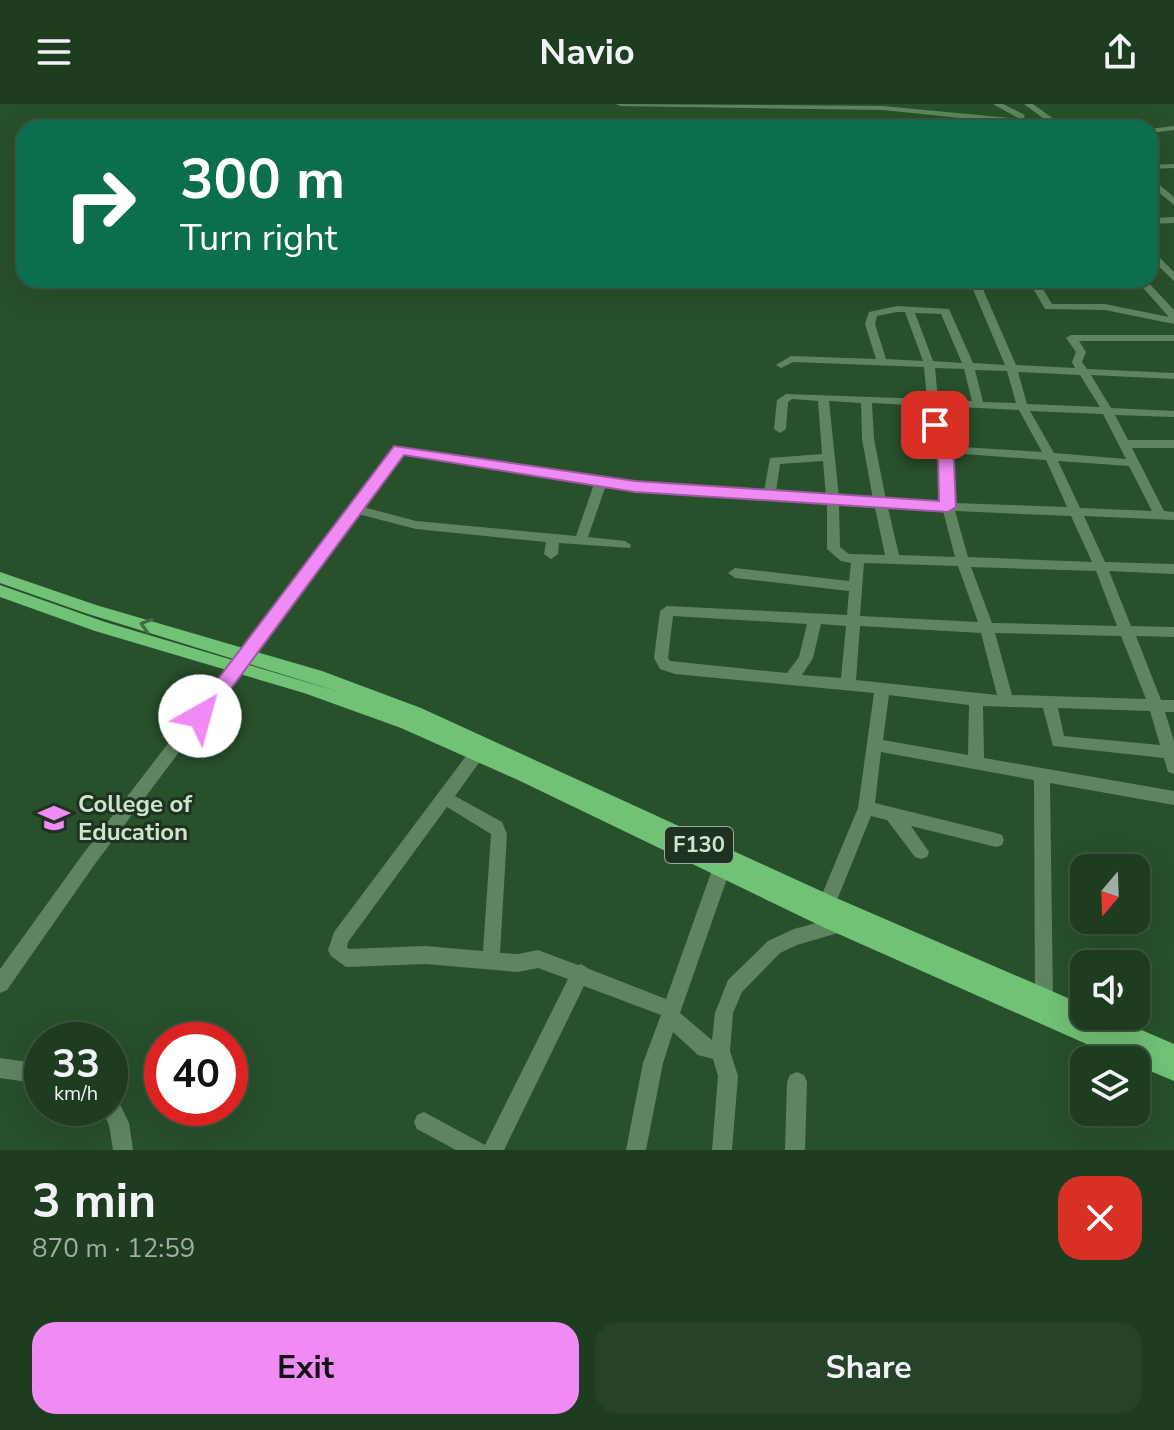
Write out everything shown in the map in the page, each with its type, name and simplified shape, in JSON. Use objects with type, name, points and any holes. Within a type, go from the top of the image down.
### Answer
[{"type":"main road","name":"F130","points":[[0,577],[346,700],[478,753],[721,870],[842,924],[975,977],[1044,1000],[1174,1055]]},
{"type":"main road","name":"F130","points":[[0,591],[88,623],[241,662],[329,680],[415,713],[827,904],[1174,1070]]},
{"type":"street","points":[[620,104],[852,106],[1000,120]]},
{"type":"street","points":[[939,104],[954,114]]},
{"type":"street","points":[[997,104],[1032,120]]},
{"type":"street","points":[[1028,104],[1051,120]]},
{"type":"street","points":[[1158,187],[1174,202]]},
{"type":"street","points":[[1158,256],[1171,257]]},
{"type":"street","points":[[1158,262],[1174,278]]},
{"type":"street","points":[[977,288],[1011,367],[1023,408],[1050,457],[1101,567],[1173,757],[1058,742],[1050,704]]},
{"type":"street","points":[[1036,288],[1049,307],[1105,307],[1174,318]]},
{"type":"street","points":[[1148,288],[1174,318]]},
{"type":"street","points":[[882,362],[870,324],[873,314],[882,310],[945,311],[969,366],[978,405]]},
{"type":"street","points":[[909,310],[929,364],[932,403],[943,449],[948,507],[963,563],[987,628],[1006,701]]},
{"type":"street","points":[[1167,515],[1081,371],[1077,362],[1081,352],[1071,338],[1174,338]]},
{"type":"street","points":[[781,365],[791,359],[1174,376]]},
{"type":"street","points":[[780,429],[785,398],[1174,414]]},
{"type":"street","points":[[823,398],[833,501],[834,549],[846,558],[1174,569]]},
{"type":"street","points":[[867,400],[868,454],[893,560]]},
{"type":"street","points":[[1124,444],[1174,444]]},
{"type":"street","points":[[943,449],[1134,463]]},
{"type":"street","points":[[0,984],[89,859],[400,450],[601,481],[769,496],[882,504],[1167,515]]},
{"type":"street","points":[[769,496],[774,461],[829,457]]},
{"type":"street","points":[[581,540],[601,481]]},
{"type":"street","points":[[353,509],[416,525],[625,545]]},
{"type":"street","points":[[551,554],[553,537]]},
{"type":"street","points":[[848,684],[858,558]]},
{"type":"street","points":[[735,573],[857,587]]},
{"type":"street","points":[[1174,632],[987,628],[667,611],[661,658],[665,665],[976,700],[1174,706]]},
{"type":"street","points":[[791,679],[806,658],[815,618]]},
{"type":"street","points":[[827,904],[866,808],[882,688]]},
{"type":"street","points":[[976,700],[976,762]]},
{"type":"street","points":[[875,745],[1174,798]]},
{"type":"street","points":[[478,753],[340,938],[337,950],[346,958],[425,955],[518,963],[538,959],[581,973],[671,1013],[705,1048],[720,1051]]},
{"type":"street","points":[[1042,773],[1044,1000]]},
{"type":"street","points":[[445,798],[496,827],[499,834],[491,960]]},
{"type":"street","points":[[866,808],[996,840]]},
{"type":"street","points":[[893,815],[921,852]]},
{"type":"street","points":[[636,1150],[653,1063],[721,870]]},
{"type":"street","points":[[722,1150],[728,1076],[720,1051],[724,1013],[735,986],[774,947],[794,937],[842,924]]},
{"type":"street","points":[[493,1150],[581,973]]},
{"type":"street","points":[[0,1068],[24,1071]]},
{"type":"street","points":[[795,1150],[797,1082]]},
{"type":"street","points":[[424,1122],[477,1150]]},
{"type":"street","points":[[119,1126],[123,1150]]},
{"type":"place","name":"College of Education","points":[[54,818]]},
{"type":"route","points":[[200,716],[369,486],[400,450],[635,486],[948,507],[946,461],[935,425]]}]
